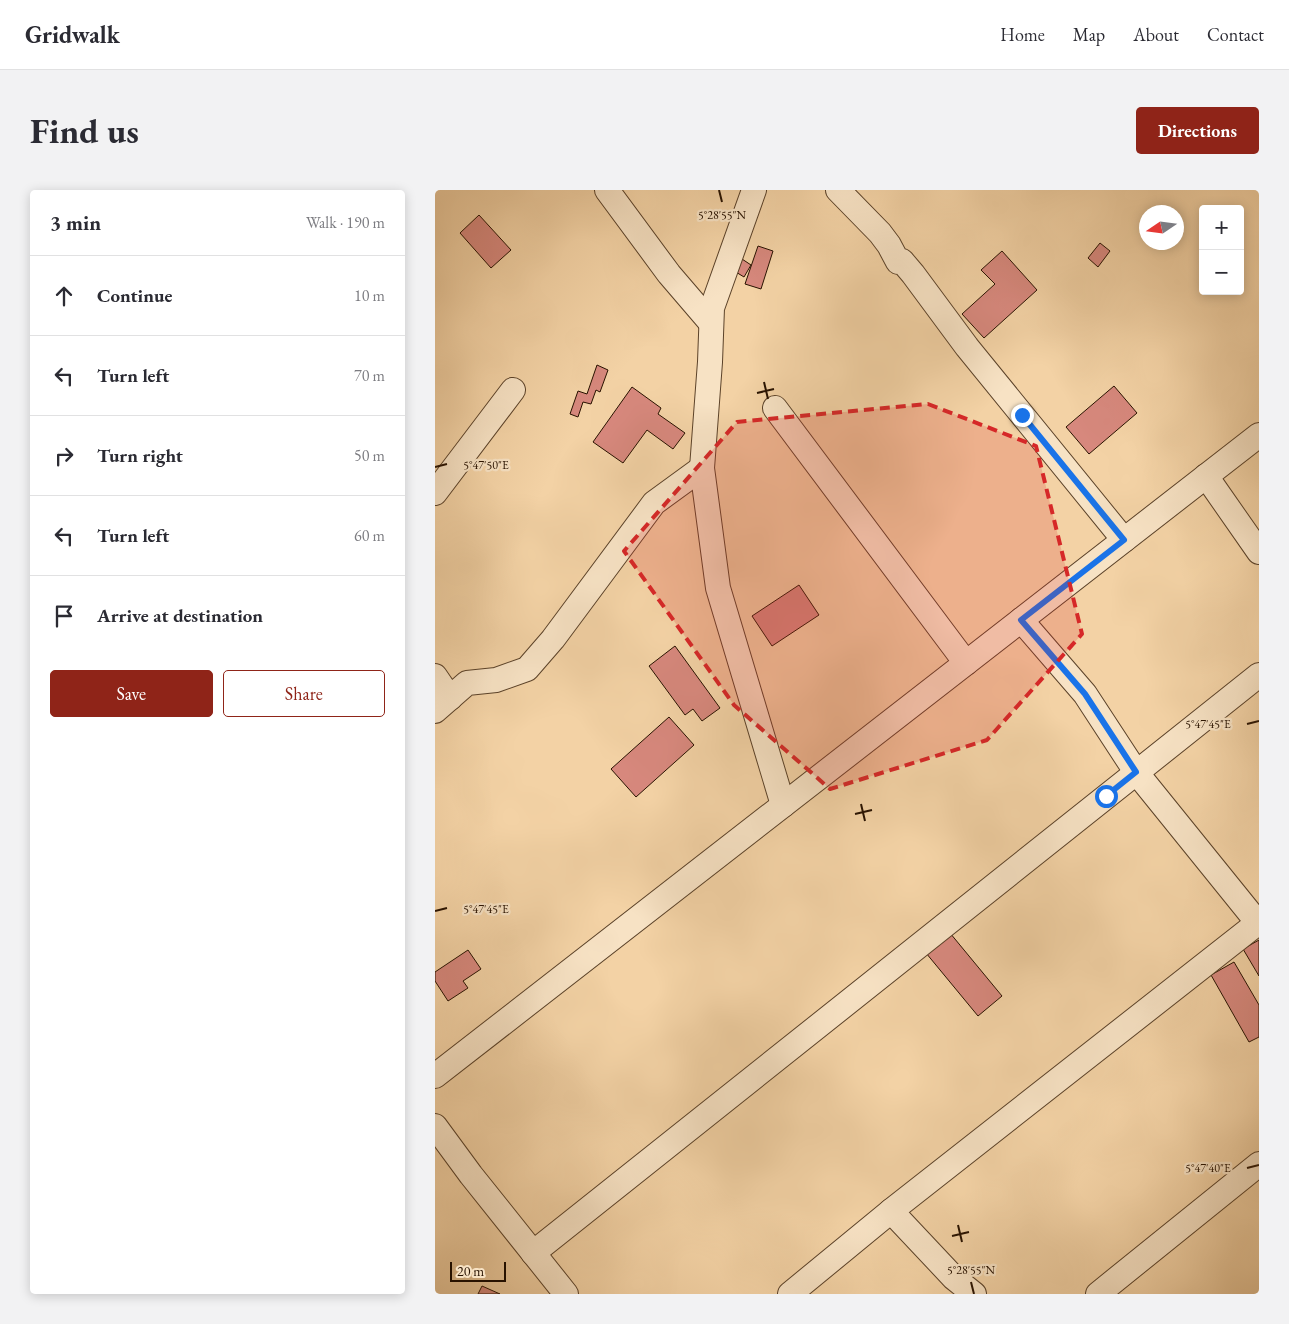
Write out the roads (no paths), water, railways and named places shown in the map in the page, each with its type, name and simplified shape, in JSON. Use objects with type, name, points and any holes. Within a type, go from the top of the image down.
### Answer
[{"type":"street","points":[[607,190],[669,274],[711,323]]},
{"type":"street","points":[[754,190],[712,308],[702,468],[718,588],[783,805]]},
{"type":"street","points":[[838,190],[880,233],[898,262],[901,261],[913,274],[967,347],[1124,540]]},
{"type":"street","points":[[435,493],[513,390]]},
{"type":"street","points":[[775,408],[966,663]]},
{"type":"street","points":[[435,1076],[1259,435]]},
{"type":"street","points":[[435,676],[443,704],[467,684],[496,680],[527,669],[553,639],[654,503],[702,468]]},
{"type":"street","points":[[1205,476],[1259,552]]},
{"type":"street","points":[[790,1294],[891,1211],[1259,923],[1136,772],[1085,694],[1021,620]]},
{"type":"street","points":[[533,1253],[1259,675]]},
{"type":"street","points":[[435,1126],[471,1175],[567,1294]]},
{"type":"street","points":[[1098,1294],[1259,1164]]},
{"type":"street","points":[[891,1211],[954,1278],[974,1294]]}]
